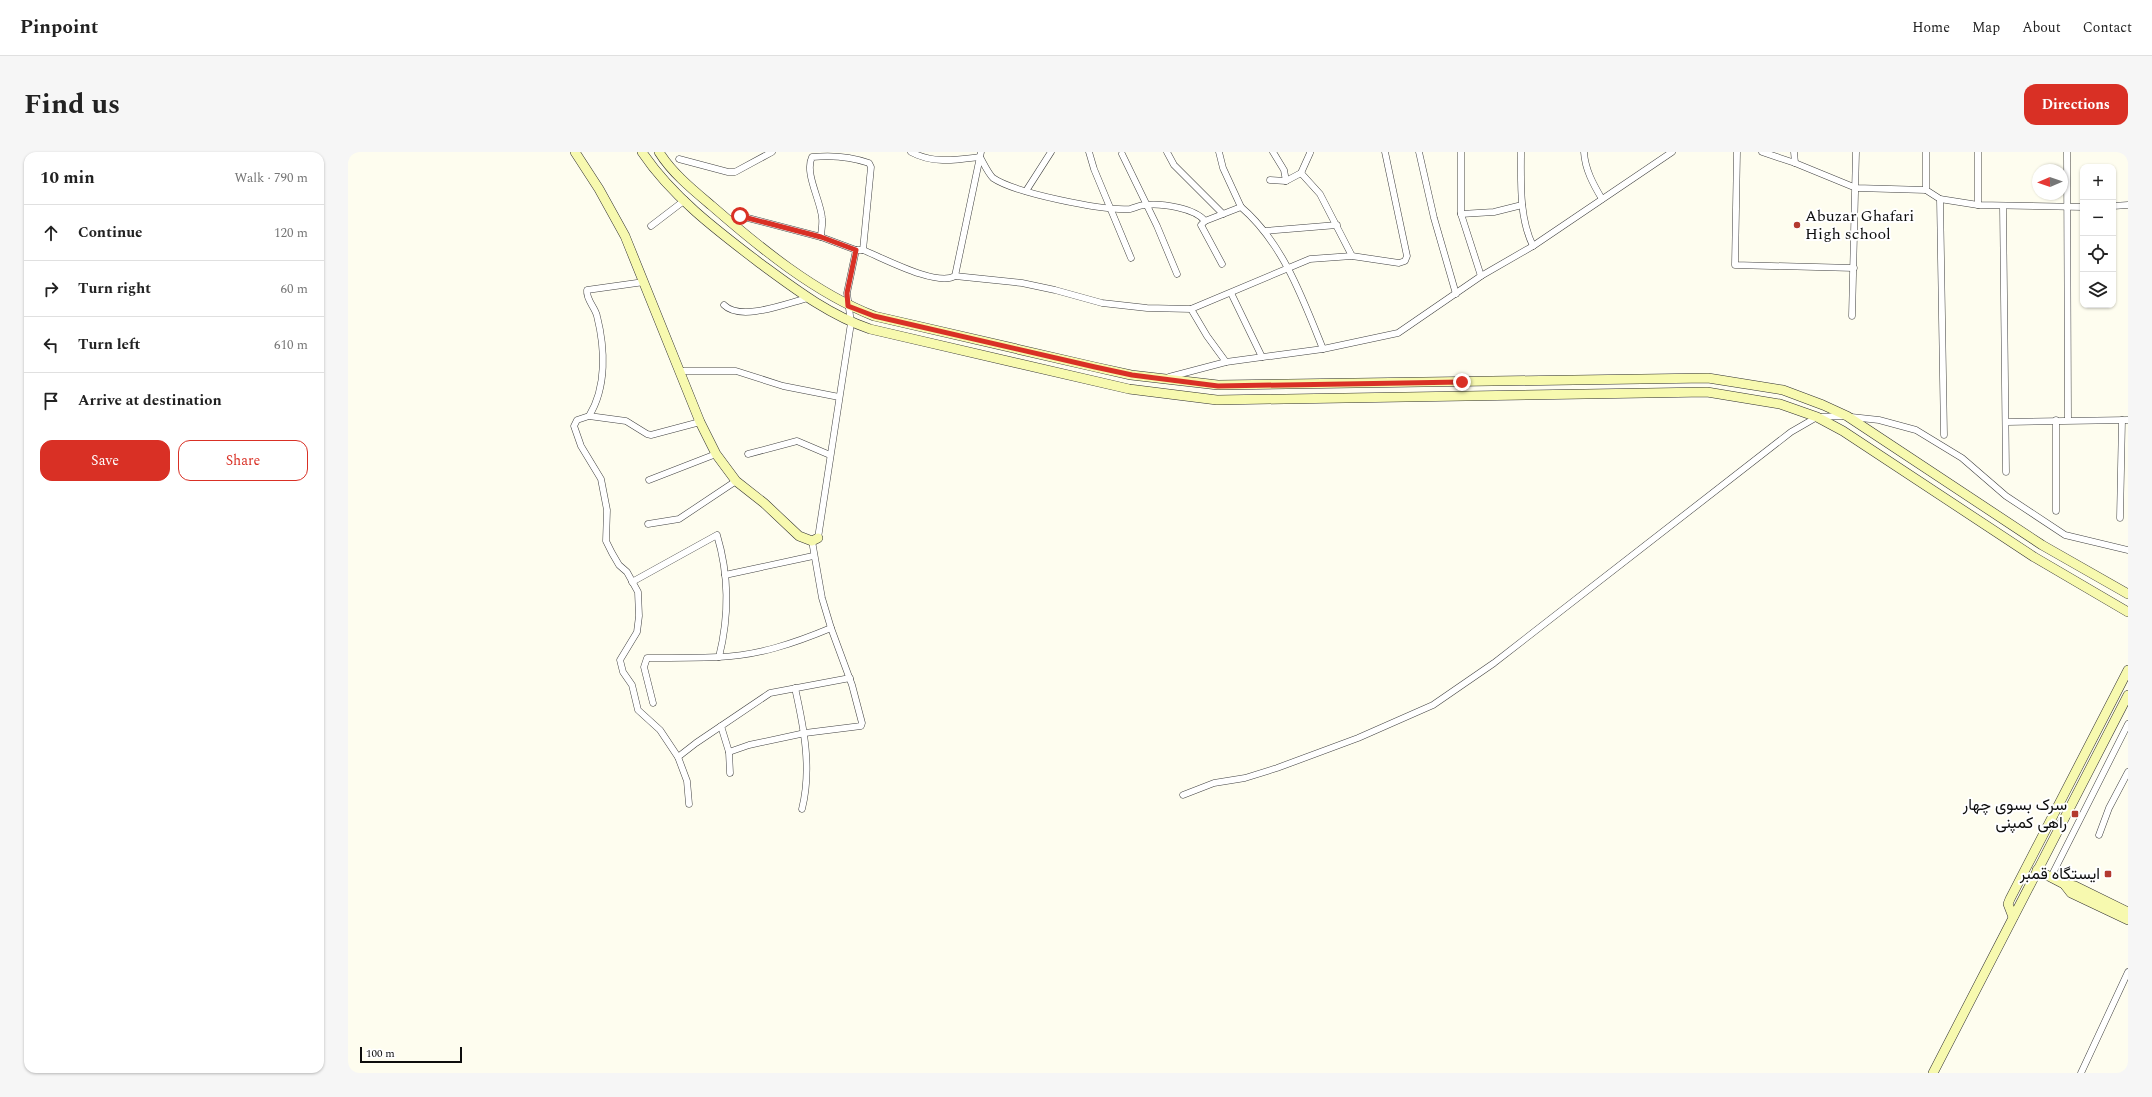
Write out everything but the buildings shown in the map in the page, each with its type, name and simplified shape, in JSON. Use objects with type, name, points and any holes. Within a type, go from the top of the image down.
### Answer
[{"type":"main road","points":[[575,152],[599,189],[625,236],[700,422],[716,454],[736,481],[764,503],[799,536],[815,540]]},
{"type":"main road","points":[[642,152],[651,166],[725,237],[808,298],[851,323],[870,329],[1129,389],[1217,400],[1707,392],[1780,404],[1818,417],[1876,452],[1917,481],[2034,557],[2128,612]]},
{"type":"main road","points":[[658,152],[676,174],[735,226],[803,277],[848,306],[874,316],[1087,366],[1132,375],[1166,378],[1218,386],[1708,378],[1783,390],[1823,405],[1846,416],[2042,545],[2128,594]]},
{"type":"main road","points":[[2013,917],[2008,904],[2010,899],[2128,670]]},
{"type":"main road","points":[[1933,1073],[2128,695]]},
{"type":"main road","points":[[2037,870],[2064,884],[2071,893],[2084,894],[2128,912]]},
{"type":"main road","points":[[2084,894],[2128,920]]},
{"type":"street","points":[[679,159],[728,172],[735,172],[772,152]]},
{"type":"street","points":[[911,152],[920,157],[936,160],[980,155]]},
{"type":"street","points":[[1026,191],[1051,152]]},
{"type":"street","points":[[1089,152],[1094,169],[1131,258]]},
{"type":"street","points":[[1167,152],[1174,165],[1223,214]]},
{"type":"street","points":[[1219,152],[1223,168],[1241,207],[1265,231],[1299,289],[1323,349]]},
{"type":"street","points":[[1273,152],[1284,170],[1286,181]]},
{"type":"street","points":[[740,216],[821,237],[856,250],[863,250],[924,275],[951,279],[955,276],[1022,284],[1055,290],[1102,303],[1147,308],[1191,309],[1310,259],[1352,256],[1399,263],[1405,261],[1407,256],[1386,152]]},
{"type":"street","points":[[1420,152],[1436,225],[1456,294]]},
{"type":"street","points":[[1460,152],[1461,214],[1481,276]]},
{"type":"street","points":[[1521,152],[1522,205],[1528,236],[1533,246]]},
{"type":"street","points":[[1584,152],[1592,183],[1602,199]]},
{"type":"street","points":[[1166,378],[1226,362],[1323,349],[1398,333],[1481,276],[1533,246],[1602,199],[1662,155],[1672,152]]},
{"type":"street","points":[[1737,152],[1735,265],[1854,268]]},
{"type":"street","points":[[1762,152],[1795,163],[1856,188],[1926,190],[1940,198],[1978,205],[2080,207]]},
{"type":"street","points":[[1794,152],[1795,163]]},
{"type":"street","points":[[1852,316],[1856,152]]},
{"type":"street","points":[[1926,152],[1926,190]]},
{"type":"street","points":[[1978,152],[1978,205]]},
{"type":"street","points":[[2067,152],[2068,420]]},
{"type":"street","points":[[1270,180],[1286,181],[1301,173],[1310,153]]},
{"type":"street","points":[[821,237],[822,217],[815,192],[810,162],[812,157],[838,154],[864,161],[869,163],[871,167],[863,250]]},
{"type":"street","points":[[1122,154],[1177,274]]},
{"type":"street","points":[[980,155],[992,177],[1002,183],[1042,196],[1110,208],[1131,209],[1146,205],[1172,206],[1201,217],[1205,221]]},
{"type":"street","points":[[955,276],[980,155]]},
{"type":"street","points":[[1301,173],[1320,194],[1352,256]]},
{"type":"street","points":[[1940,198],[1944,435]]},
{"type":"street","points":[[651,226],[685,200]]},
{"type":"street","points":[[1461,214],[1494,212],[1522,205]]},
{"type":"street","points":[[2116,206],[2128,205]]},
{"type":"street","points":[[2003,206],[2006,472]]},
{"type":"street","points":[[1222,264],[1201,225],[1205,221],[1241,207]]},
{"type":"street","points":[[1265,231],[1337,225]]},
{"type":"street","points":[[729,752],[748,745],[804,733],[861,726],[862,724],[850,678],[831,628],[822,598],[813,556],[851,323],[847,293],[856,250]]},
{"type":"street","points":[[589,416],[595,406],[602,378],[603,350],[596,314],[587,295],[587,290],[644,282]]},
{"type":"street","points":[[1231,293],[1262,357]]},
{"type":"street","points":[[724,305],[729,310],[743,313],[808,298]]},
{"type":"street","points":[[1191,309],[1207,336],[1226,362]]},
{"type":"street","points":[[680,371],[736,371],[789,387],[839,397]]},
{"type":"street","points":[[689,804],[687,781],[678,757],[660,730],[638,710],[632,685],[623,672],[620,660],[637,632],[639,616],[638,592],[612,554],[606,541],[607,510],[601,479],[582,446],[574,426],[577,420],[589,416],[626,421],[651,435],[700,422]]},
{"type":"street","points":[[1183,795],[1214,784],[1245,778],[1277,768],[1358,738],[1433,705],[1494,663],[1791,432],[1818,417],[1846,416],[1878,420],[1916,430],[1962,458],[2006,496],[2065,535],[2128,550]]},
{"type":"street","points":[[2056,420],[2056,511]]},
{"type":"street","points":[[2006,422],[2125,420],[2120,518]]},
{"type":"street","points":[[748,454],[797,441],[830,455]]},
{"type":"street","points":[[650,480],[716,454]]},
{"type":"street","points":[[648,524],[679,519],[736,481]]},
{"type":"street","points":[[632,582],[715,534],[718,537],[725,575],[727,599],[726,630],[720,657]]},
{"type":"street","points":[[725,575],[813,556]]},
{"type":"street","points":[[653,703],[644,666],[647,658],[720,657],[769,650],[801,641],[831,628]]},
{"type":"street","points":[[678,757],[720,726],[770,693],[850,678]]},
{"type":"street","points":[[795,688],[804,733],[807,758],[802,809]]},
{"type":"street","points":[[2051,877],[2128,724]]},
{"type":"street","points":[[720,726],[729,752],[730,773]]},
{"type":"street","points":[[2099,835],[2109,808],[2128,772]]},
{"type":"street","points":[[2081,1073],[2128,972]]},
{"type":"place","name":"Abuzar Ghafari High school","points":[[1797,225]]},
{"type":"place","name":"سرک بسوی چهار راهی کمپنی","points":[[2075,814]]},
{"type":"place","name":"ایستگاه قمبر","points":[[2108,874]]},
{"type":"route","points":[[740,216],[821,237],[856,250],[847,293],[848,306],[874,316],[1095,367],[1132,375],[1166,378],[1218,386],[1462,382]]}]
